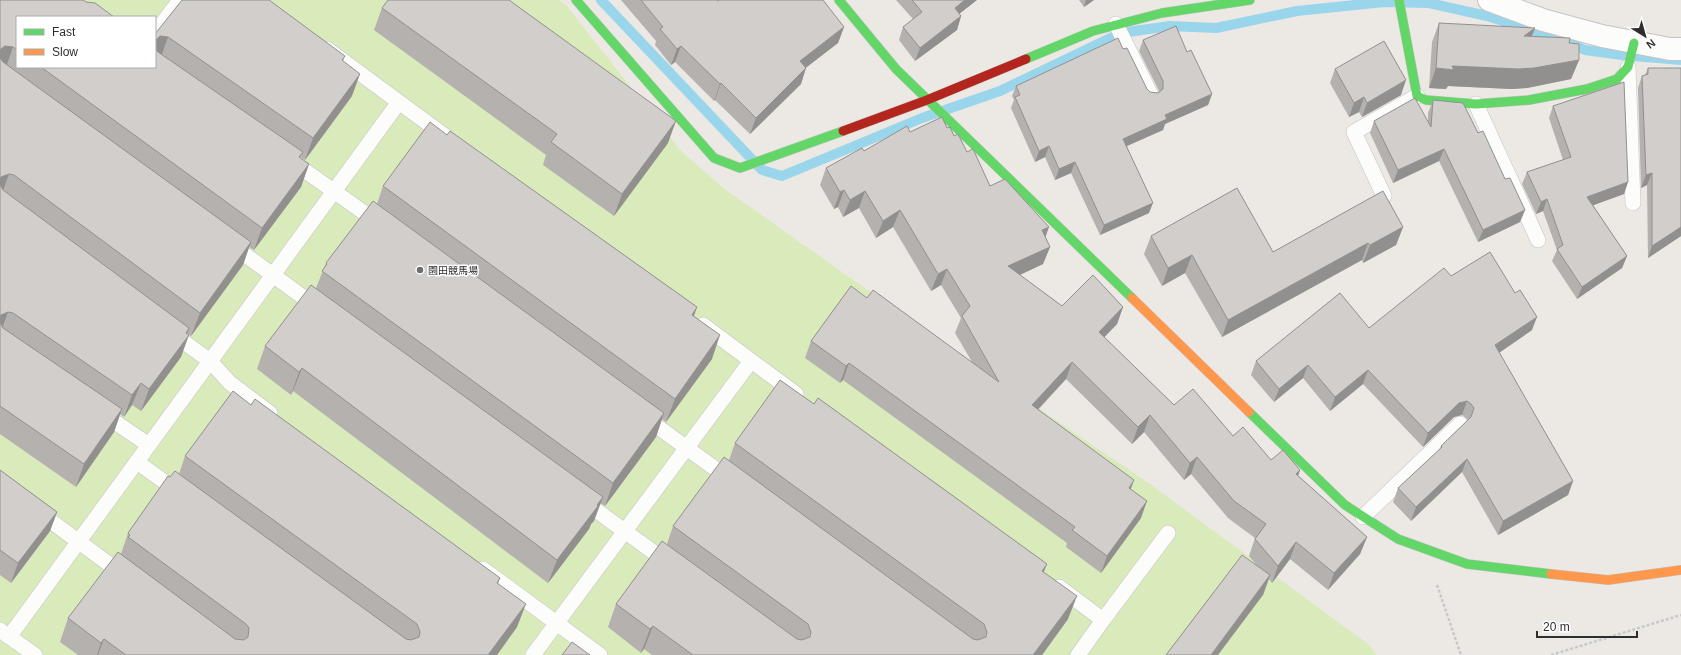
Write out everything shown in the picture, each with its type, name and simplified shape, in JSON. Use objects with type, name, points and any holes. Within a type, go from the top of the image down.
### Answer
[{"type":"street","points":[[576,0],[714,158],[740,168],[927,100],[1093,31],[1162,13],[1250,0]]},
{"type":"street","points":[[839,0],[896,69],[1344,505],[1398,539],[1467,564],[1608,580],[1681,570]]},
{"type":"street","points":[[1399,0],[1417,96],[1426,100],[1476,104],[1529,100],[1587,89],[1617,79],[1628,67],[1634,43]]},
{"type":"street","points":[[1489,0],[1543,20],[1602,36],[1670,49],[1681,49]]},
{"type":"lane","points":[[156,32],[180,0]]},
{"type":"lane","points":[[1154,0],[1162,13]]},
{"type":"lane","points":[[1116,24],[1151,95]]},
{"type":"lane","points":[[317,42],[457,144]]},
{"type":"lane","points":[[1628,67],[1633,203]]},
{"type":"lane","points":[[1384,196],[1354,132],[1417,96]]},
{"type":"lane","points":[[35,655],[5,633],[79,542],[399,102]]},
{"type":"lane","points":[[1476,104],[1538,240]]},
{"type":"lane","points":[[277,151],[392,233]]},
{"type":"lane","points":[[216,233],[330,317]]},
{"type":"lane","points":[[694,318],[809,403]]},
{"type":"lane","points":[[159,323],[210,361],[230,383],[281,421]]},
{"type":"lane","points":[[533,655],[751,361]]},
{"type":"lane","points":[[91,405],[149,445]]},
{"type":"lane","points":[[629,406],[744,490]]},
{"type":"lane","points":[[1363,517],[1460,424]]},
{"type":"lane","points":[[137,462],[194,503]]},
{"type":"lane","points":[[573,494],[681,572]]},
{"type":"lane","points":[[24,501],[136,584]]},
{"type":"lane","points":[[1078,655],[1168,533]]},
{"type":"lane","points":[[473,562],[600,655]]},
{"type":"lane","points":[[1046,577],[1103,620]]},
{"type":"path","points":[[1438,587],[1461,655]]},
{"type":"path","points":[[1551,655],[1681,615]]},
{"type":"green space","name":"園田競馬場","points":[[0,0],[558,0],[566,5],[681,151],[723,188],[957,353],[1147,482],[1368,644],[1377,655],[0,655]]},
{"type":"building","points":[[0,0],[83,0],[86,2],[95,3],[113,16],[16,16],[16,49],[13,47],[5,46],[0,52]]},
{"type":"building","points":[[182,0],[269,0],[345,56],[342,60],[360,74],[313,138],[168,37],[160,36],[156,40],[156,33]]},
{"type":"building","points":[[388,0],[509,0],[676,121],[622,194],[551,142],[557,134],[382,8]]},
{"type":"building","points":[[641,0],[823,0],[844,27],[800,61],[806,68],[756,118],[681,46],[677,49],[660,29],[663,27]]},
{"type":"building","points":[[912,0],[965,0],[955,8],[961,16],[920,48],[903,27],[922,12]]},
{"type":"building","points":[[1439,23],[1535,28],[1524,36],[1570,38],[1569,43],[1579,44],[1579,60],[1534,68],[1519,69],[1452,66],[1454,70],[1436,68]]},
{"type":"building","points":[[1176,26],[1187,52],[1191,50],[1212,94],[1165,115],[1167,119],[1123,139],[1153,203],[1104,225],[1075,162],[1059,169],[1049,146],[1039,151],[1015,97],[1020,95],[1016,86],[1118,38],[1123,49],[1127,48],[1147,89],[1150,92],[1158,93],[1163,89],[1163,81],[1143,40]]},
{"type":"building","points":[[1384,41],[1406,80],[1367,103],[1364,97],[1354,103],[1335,69]]},
{"type":"building","points":[[156,49],[303,152],[299,157],[309,164],[262,228],[42,68],[156,68]]},
{"type":"building","points":[[0,58],[3,62],[251,242],[200,313],[14,175],[9,174],[1,177],[0,180]]},
{"type":"building","points":[[1648,68],[1681,68],[1681,227],[1652,246],[1652,173],[1646,175],[1642,76],[1648,74]]},
{"type":"building","points":[[1624,82],[1628,182],[1587,197],[1627,256],[1582,287],[1557,249],[1563,245],[1547,199],[1541,202],[1527,172],[1571,157],[1553,106]]},
{"type":"building","points":[[1415,98],[1431,127],[1433,100],[1463,103],[1478,133],[1483,131],[1505,179],[1510,178],[1525,210],[1483,230],[1444,149],[1398,170],[1374,121]]},
{"type":"building","points":[[942,117],[947,128],[950,127],[954,136],[958,134],[967,152],[973,149],[990,186],[1005,179],[1049,227],[1042,230],[1050,247],[1008,266],[1062,306],[1093,275],[1123,307],[1099,332],[1174,405],[1193,389],[1233,436],[1243,427],[1271,460],[1283,450],[1300,470],[1296,474],[1367,537],[1334,573],[1296,542],[1278,566],[1255,539],[1266,524],[1234,501],[1197,457],[1190,463],[1150,415],[1138,427],[1072,362],[1032,405],[1134,480],[1129,488],[1147,501],[1107,556],[1072,530],[1075,527],[849,363],[846,366],[811,341],[851,286],[867,298],[873,290],[999,382],[962,316],[970,306],[947,269],[938,274],[900,210],[883,221],[865,191],[850,200],[844,190],[840,192],[826,168],[862,148],[864,151],[907,126],[910,132]]},
{"type":"building","points":[[430,122],[447,135],[450,131],[697,307],[692,315],[720,335],[675,399],[383,186]]},
{"type":"building","points":[[0,184],[3,190],[189,328],[186,333],[189,335],[149,389],[141,383],[132,395],[13,313],[8,312],[1,315],[0,318]]},
{"type":"building","points":[[1237,188],[1273,252],[1383,191],[1403,227],[1370,245],[1368,243],[1228,320],[1192,255],[1168,268],[1151,236]]},
{"type":"building","points":[[373,201],[664,413],[613,483],[322,271],[327,264],[326,263]]},
{"type":"building","points":[[1490,252],[1515,293],[1520,290],[1537,317],[1495,345],[1573,481],[1503,521],[1467,459],[1416,507],[1398,488],[1442,447],[1441,446],[1471,417],[1474,408],[1467,401],[1459,403],[1428,433],[1368,370],[1335,397],[1308,365],[1279,389],[1256,361],[1340,293],[1369,328],[1444,268],[1451,276]]},
{"type":"building","points":[[311,285],[603,497],[597,505],[598,506],[557,560],[302,368],[299,372],[265,346]]},
{"type":"building","points":[[0,322],[3,328],[122,409],[84,464],[0,406]]},
{"type":"building","points":[[780,380],[814,404],[818,398],[1047,564],[1042,571],[1077,596],[1033,655],[693,655],[653,626],[650,629],[616,604],[662,541],[797,639],[802,640],[810,637],[811,632],[808,624],[673,526],[724,457],[973,639],[978,640],[986,637],[987,632],[984,624],[735,443]]},
{"type":"building","points":[[233,391],[251,405],[255,399],[500,578],[497,583],[526,604],[488,655],[126,655],[104,639],[101,643],[68,618],[118,552],[235,639],[244,640],[248,637],[249,628],[246,624],[128,537],[130,535],[128,533],[168,476],[170,477],[175,471],[406,639],[411,640],[419,637],[420,632],[417,624],[185,456]]},
{"type":"building","points":[[0,470],[57,512],[18,563],[0,550]]},
{"type":"building","points":[[1242,555],[1270,575],[1211,655],[1166,655]]},
{"type":"building","points":[[572,642],[590,655],[562,655]]},
{"type":"waterway","points":[[601,0],[762,170],[782,176],[922,118],[1000,91],[1121,33],[1170,26],[1216,28],[1297,11],[1384,2],[1429,3],[1487,16],[1555,37],[1585,50],[1681,60]]},
{"type":"traffic: fast","points":[[576,0],[714,158],[740,168],[843,131]]},
{"type":"traffic: fast","points":[[839,0],[896,69],[1132,298]]},
{"type":"traffic: fast","points":[[1026,59],[1093,31],[1162,13],[1250,0]]},
{"type":"traffic: fast","points":[[1399,0],[1417,96],[1426,100],[1476,104],[1529,100],[1587,89],[1617,79],[1628,67],[1634,43]]},
{"type":"traffic: fast","points":[[1249,412],[1345,505],[1398,539],[1467,564],[1551,574]]},
{"type":"traffic: slow","points":[[1132,298],[1249,412]]},
{"type":"traffic: slow","points":[[1551,574],[1608,580],[1681,570]]},
{"type":"traffic: jam","points":[[843,131],[927,100],[1026,59]]},
{"type":"place","name":"園田競馬場","points":[[420,270]]}]
